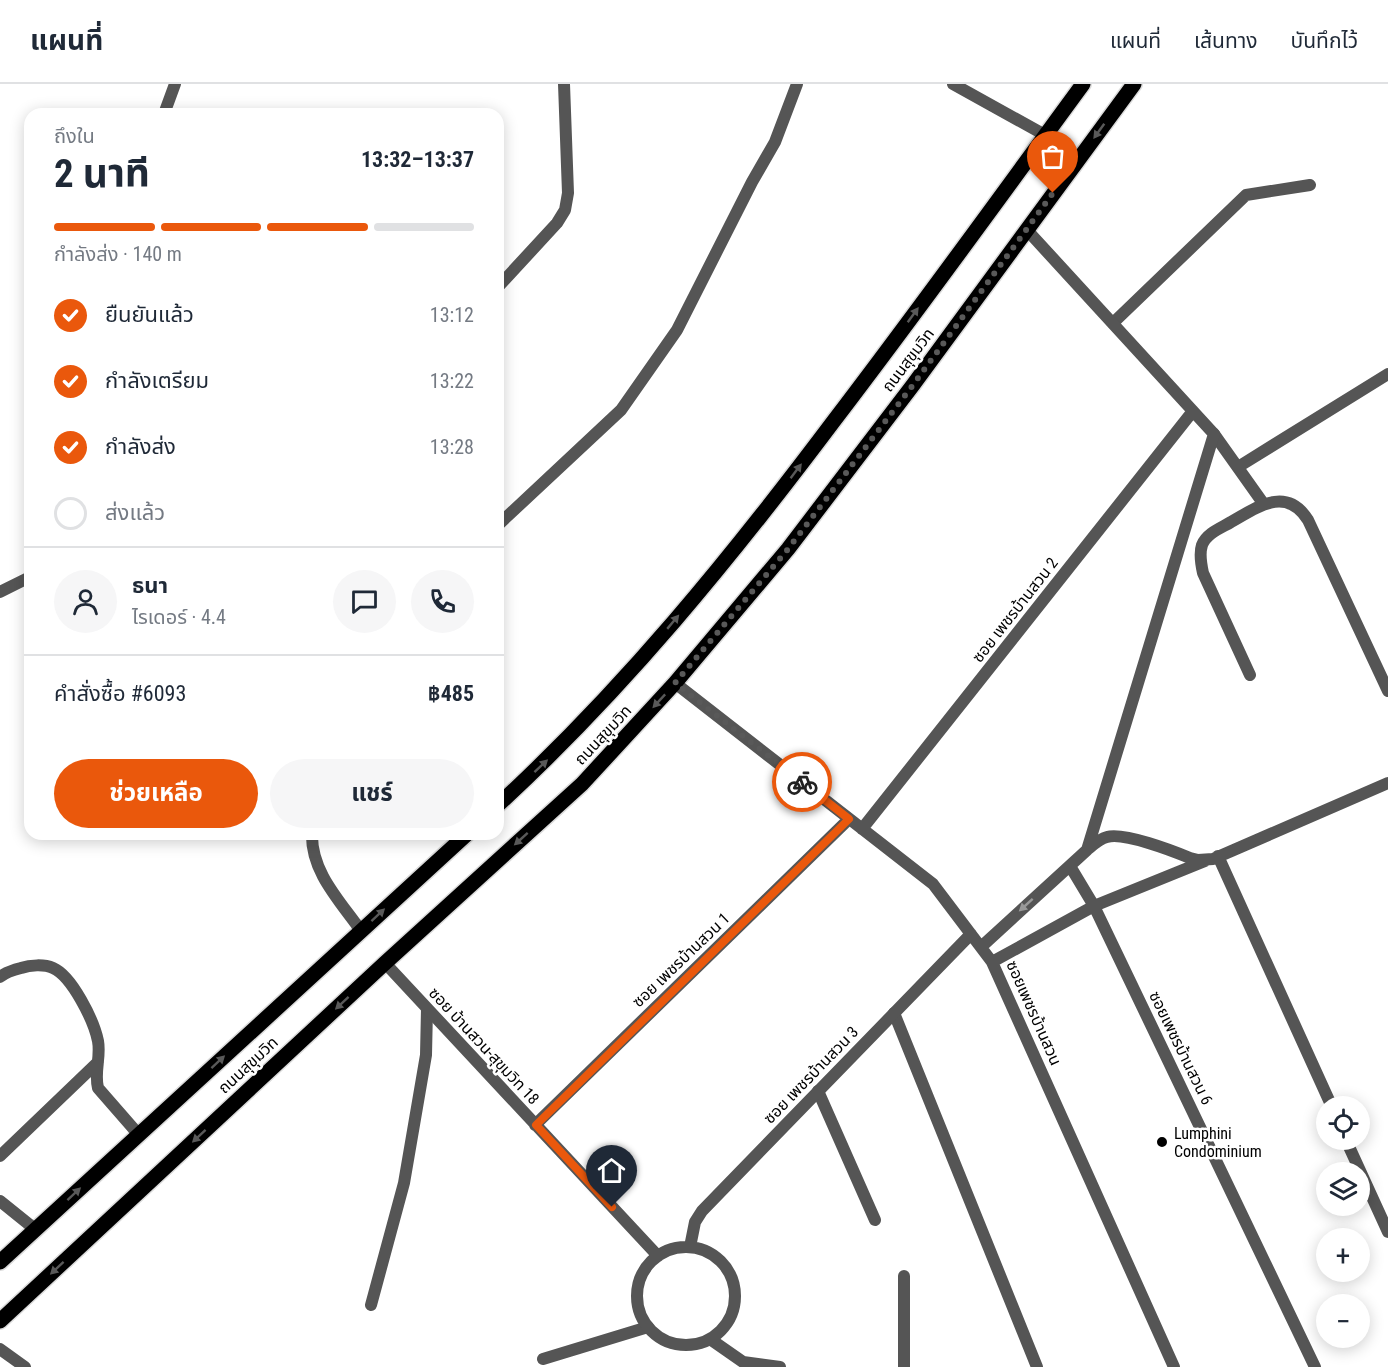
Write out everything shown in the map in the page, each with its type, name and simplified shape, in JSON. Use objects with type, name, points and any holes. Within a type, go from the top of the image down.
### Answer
[{"type":"main road","name":"ถนนสุขุมวิท","points":[[504,800],[553,755],[645,656],[756,524],[880,361],[1083,84]]},
{"type":"main road","name":"ถนนสุขุมวิท","points":[[0,1321],[385,963],[582,784],[675,683],[788,549],[913,385],[1134,84]]},
{"type":"main road","name":"ถนนสุขุมวิท","points":[[0,1262],[461,840]]},
{"type":"street","points":[[166,108],[175,84]]},
{"type":"street","points":[[504,280],[557,223],[565,210],[568,193],[564,84]]},
{"type":"street","points":[[504,519],[621,410],[677,330],[752,182],[775,142],[797,84]]},
{"type":"street","points":[[953,84],[1046,135]]},
{"type":"street","points":[[1113,323],[1246,195],[1310,185]]},
{"type":"street","points":[[1027,230],[1214,434],[1263,503]]},
{"type":"street","points":[[1238,467],[1388,374]]},
{"type":"street","name":"ซอย เพชรบ้านสวน 2","points":[[862,829],[1193,411]]},
{"type":"street","points":[[1087,850],[1214,434]]},
{"type":"street","points":[[1250,675],[1203,573],[1202,546],[1211,534],[1263,503],[1276,502],[1298,509],[1306,516],[1388,691]]},
{"type":"street","points":[[0,592],[24,580]]},
{"type":"street","name":"ซอยเพชรบ้านสวน","points":[[675,683],[933,884],[992,962],[1174,1367]]},
{"type":"street","points":[[992,962],[1094,906],[1388,783]]},
{"type":"street","name":"ซอย เพชรบ้านสวน 1","points":[[536,1125],[849,819]]},
{"type":"street","points":[[981,947],[1102,839],[1119,836],[1190,858],[1206,860]]},
{"type":"street","points":[[312,840],[312,849],[319,871],[361,932]]},
{"type":"street","points":[[1218,856],[1327,1096]]},
{"type":"street","name":"ซอยเพชรบ้านสวน 6","points":[[1070,866],[1094,906],[1315,1367]]},
{"type":"street","name":"ซอย เพชรบ้านสวน 3","points":[[690,1247],[698,1216],[971,934]]},
{"type":"street","name":"ซอย บ้านสวน-สุขุมวิท 18","points":[[385,963],[658,1256]]},
{"type":"street","points":[[0,977],[6,972],[29,966],[51,967],[65,976],[92,1020],[99,1049],[96,1080],[98,1088],[139,1135]]},
{"type":"street","points":[[371,1305],[404,1183],[426,1056],[427,1009]]},
{"type":"street","points":[[894,1013],[1037,1367]]},
{"type":"street","points":[[0,1156],[98,1062]]},
{"type":"street","points":[[818,1091],[875,1220]]},
{"type":"street","points":[[1351,1150],[1384,1213],[1388,1232]]},
{"type":"street","points":[[0,1202],[36,1230]]},
{"type":"street","points":[[690,1247],[705,1251],[718,1259],[729,1271],[735,1286],[735,1301],[731,1316],[723,1329],[710,1339],[698,1344],[670,1343],[648,1327],[640,1313],[637,1298],[639,1282],[646,1268],[658,1256],[673,1249],[690,1247]]},
{"type":"street","points":[[904,1276],[904,1367]]},
{"type":"street","points":[[543,1359],[648,1327]]},
{"type":"street","points":[[710,1339],[743,1362],[780,1367]]},
{"type":"street","points":[[0,1349],[25,1367]]},
{"type":"way so far","points":[[802,782],[675,683],[788,549],[913,385],[1053,193]]},
{"type":"place","name":"Lumphini Condominium","points":[[1162,1142]]},
{"type":"route","points":[[612,1207],[536,1125],[849,819],[802,782]]}]
